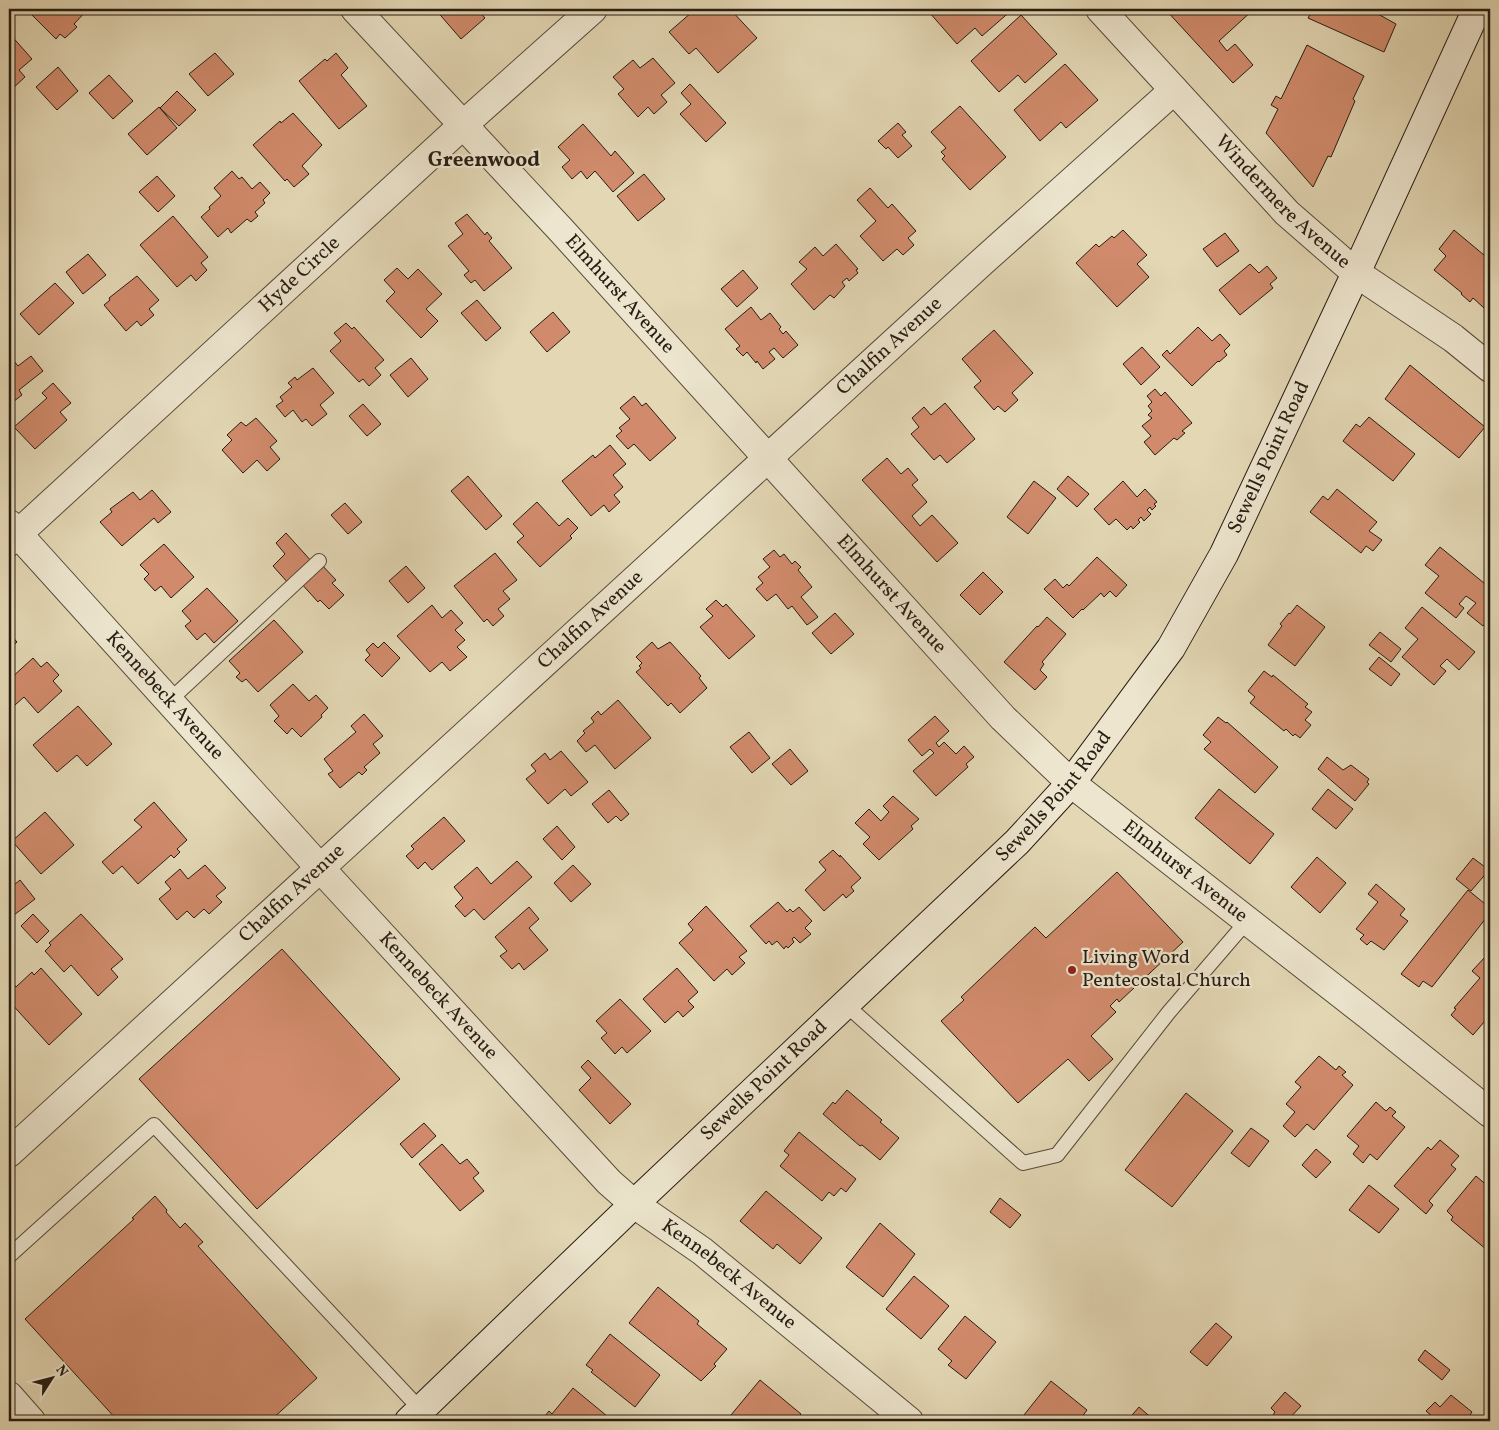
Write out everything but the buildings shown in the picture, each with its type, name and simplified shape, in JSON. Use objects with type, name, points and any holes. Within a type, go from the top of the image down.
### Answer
[{"type":"street","name":"Elmhurst Avenue","points":[[355,9],[561,230],[1003,718],[1071,783],[1248,920],[1490,1113]]},
{"type":"street","name":"Hyde Circle","points":[[12,534],[593,9]]},
{"type":"street","name":"Windermere Avenue","points":[[1100,9],[1287,213],[1356,274],[1453,338],[1490,368]]},
{"type":"street","name":"Sewells Point Road","points":[[415,1415],[634,1204],[1017,842],[1071,783],[1171,648],[1224,554],[1356,274],[1477,9]]},
{"type":"street","name":"Chalfin Avenue","points":[[9,1153],[982,262],[1174,90]]},
{"type":"street","name":"Kennebeck Avenue","points":[[12,534],[169,701],[609,1182],[634,1204],[702,1251],[909,1421]]},
{"type":"street","points":[[9,1396],[31,1421]]},
{"type":"lane","points":[[169,701],[319,562]]},
{"type":"lane","points":[[845,1004],[1024,1163],[1057,1155],[1169,1012],[1248,920]]},
{"type":"lane","points":[[9,1256],[154,1125],[415,1415]]},
{"type":"place","name":"Living Word Pentecostal Church","points":[[1072,970]]},
{"type":"district","name":"Greenwood","points":[[484,160]]}]
